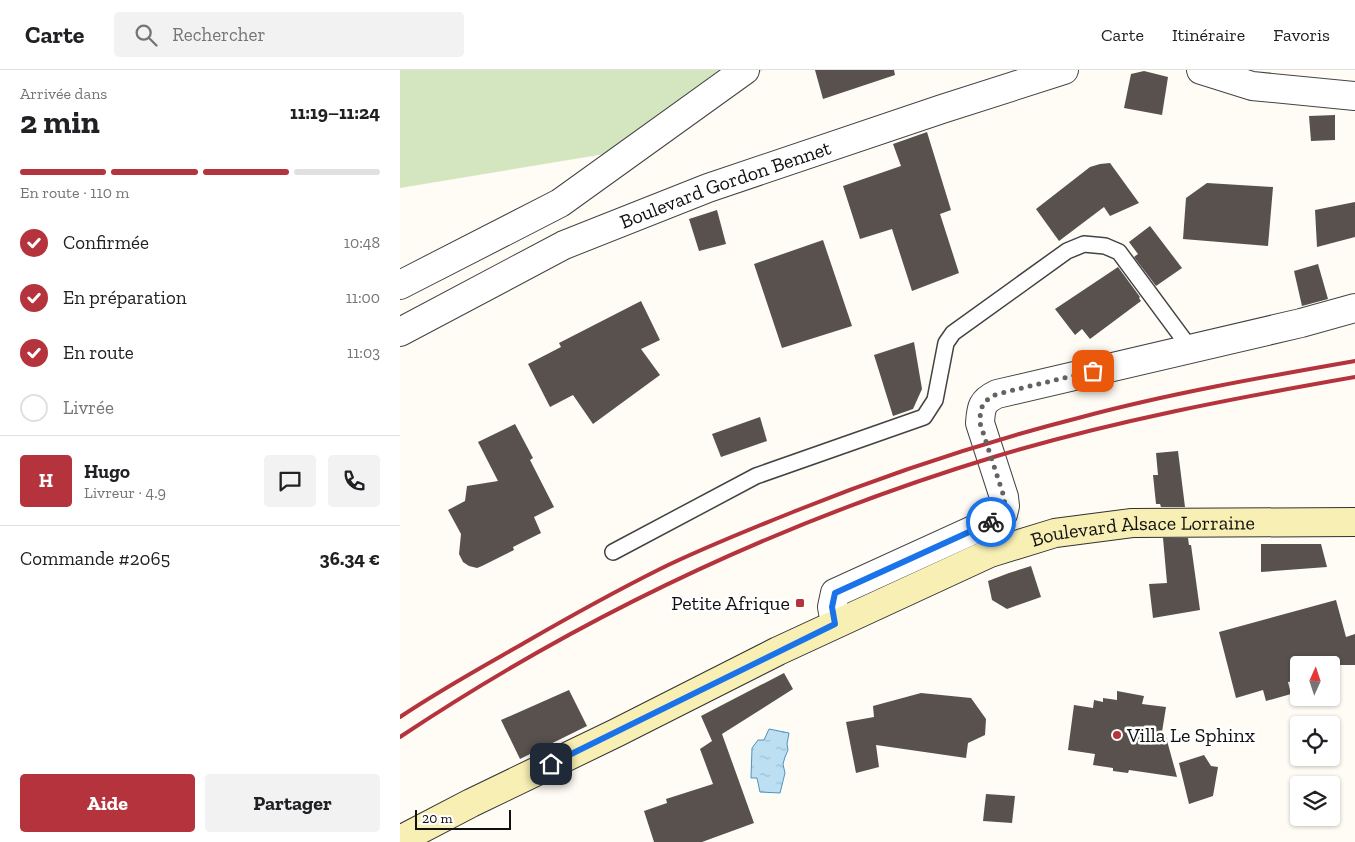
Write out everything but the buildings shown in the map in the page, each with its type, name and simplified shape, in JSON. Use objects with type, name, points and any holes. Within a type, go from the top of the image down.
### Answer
[{"type":"main road","name":"Boulevard Alsace Lorraine","points":[[400,840],[778,651],[990,553],[1055,533],[1132,523],[1355,522]]},
{"type":"street","points":[[400,285],[560,203],[745,70]]},
{"type":"street","name":"Boulevard Gordon Bennet","points":[[400,332],[564,245],[708,188],[1064,70]]},
{"type":"street","points":[[1201,70],[1252,86],[1355,96]]},
{"type":"street","points":[[835,624],[832,607],[835,593],[995,520],[1003,514],[1005,506],[1004,497],[980,423],[982,405],[988,398],[997,394],[1301,323],[1355,308]]},
{"type":"lane","points":[[613,552],[756,476],[924,418],[935,400],[946,343],[953,333],[1067,252],[1084,244],[1105,246],[1120,252],[1190,348]]},
{"type":"green space","points":[[400,70],[763,70],[665,144],[400,188]]},
{"type":"water","points":[[769,729],[789,733],[788,750],[783,764],[785,773],[780,793],[760,792],[757,778],[751,778],[752,748],[758,740],[764,740]]},
{"type":"railway","points":[[400,717],[541,633],[660,569],[742,532],[828,498],[972,448],[1116,408],[1218,386],[1355,361]]},
{"type":"railway","points":[[400,737],[541,651],[614,611],[764,541],[840,510],[918,481],[1041,443],[1130,421],[1220,402],[1355,377]]},
{"type":"way so far","points":[[991,522],[1003,514],[1005,506],[1004,497],[980,423],[982,405],[988,398],[997,394],[1093,371]]},
{"type":"place","name":"Petite Afrique","points":[[800,603]]},
{"type":"place","name":"Villa Le Sphinx","points":[[1117,735]]},
{"type":"route","points":[[551,764],[835,624],[832,607],[835,593],[991,522]]}]
